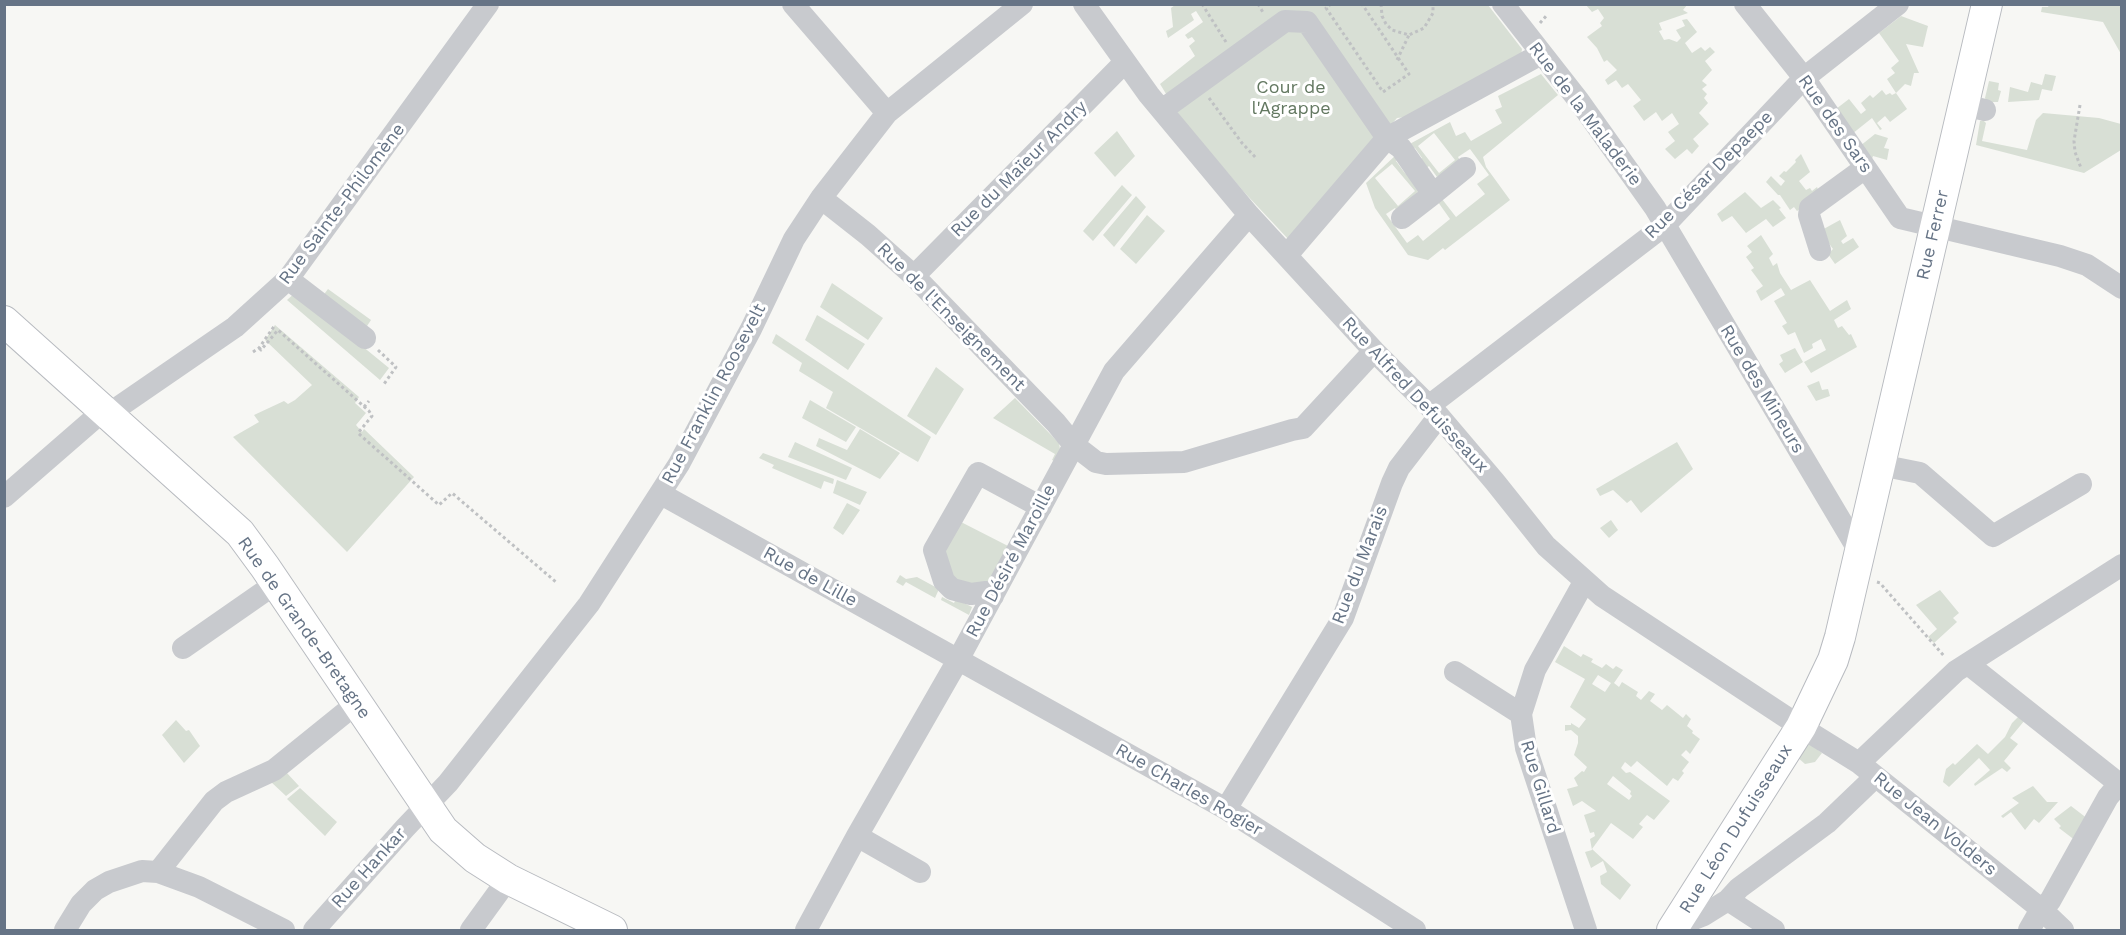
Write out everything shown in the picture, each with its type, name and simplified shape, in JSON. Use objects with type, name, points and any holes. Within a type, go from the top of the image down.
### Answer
[{"type":"main road","name":"Rue Ferrer","points":[[1801,727],[1833,660],[1840,637],[1935,225],[1974,107],[1987,4]]},
{"type":"main road","name":"Rue de Grande-Bretagne","points":[[4,321],[240,533],[443,830],[475,858],[508,879],[612,930]]},
{"type":"main road","name":"Rue Léon Dufuisseaux","points":[[1673,929],[1801,727]]},
{"type":"street","name":"Rue Sainte-Philomène","points":[[4,497],[105,413],[235,327],[288,279],[488,4]]},
{"type":"street","points":[[793,4],[887,113]]},
{"type":"street","name":"Rue Franklin Roosevelt","points":[[426,806],[448,783],[589,604],[661,494],[751,329],[794,239],[821,198],[887,113],[1022,4]]},
{"type":"street","name":"Rue Alfred Defuisseaux","points":[[1084,4],[1162,110],[1249,215],[1374,351],[1434,411],[1546,546],[1602,596],[1801,727]]},
{"type":"street","name":"Rue des Sars","points":[[1745,4],[1804,78],[1900,218],[2060,256],[2088,265],[2121,288]]},
{"type":"street","name":"Rue César Depaepe","points":[[1434,411],[1665,225],[1804,78],[1898,4]]},
{"type":"street","name":"Rue de la Maladerie","points":[[1510,11],[1579,101],[1665,225]]},
{"type":"street","points":[[1162,110],[1203,95],[1285,21],[1307,22],[1387,138],[1401,148],[1433,194]]},
{"type":"street","points":[[1287,255],[1387,138],[1541,54]]},
{"type":"street","name":"Rue du Maïeur Andry","points":[[914,276],[1125,62]]},
{"type":"street","points":[[1402,218],[1465,168]]},
{"type":"street","points":[[1820,250],[1809,215],[1810,208],[1865,168]]},
{"type":"street","name":"Rue de l'Enseignement","points":[[821,198],[868,235],[914,276],[1056,423],[1074,445],[1096,462],[1106,464],[1184,462],[1303,428],[1374,351]]},
{"type":"street","name":"Rue Désiré Maroille","points":[[806,930],[958,660],[1114,371],[1249,215]]},
{"type":"street","name":"Rue des Mineurs","points":[[1665,225],[1764,409],[1860,553]]},
{"type":"street","points":[[288,279],[365,338]]},
{"type":"street","name":"Rue du Marais","points":[[1226,809],[1342,618],[1392,483],[1434,411]]},
{"type":"street","points":[[1880,465],[1920,473],[1993,536],[2081,484]]},
{"type":"street","points":[[993,596],[986,592],[971,594],[952,589],[944,581],[934,550],[978,473],[1041,507]]},
{"type":"street","name":"Rue de Lille","points":[[661,494],[958,660]]},
{"type":"street","points":[[1673,929],[1704,915],[1728,900],[1739,888],[1827,823],[1867,770],[1956,671],[2121,565]]},
{"type":"street","name":"Rue Gillard","points":[[1584,582],[1535,670],[1521,714],[1526,748],[1586,930]]},
{"type":"street","points":[[183,648],[275,584]]},
{"type":"street","name":"Rue Charles Rogier","points":[[958,660],[1226,809],[1415,930]]},
{"type":"street","points":[[1968,664],[2120,785],[2108,797],[2050,901],[2041,909],[2029,930]]},
{"type":"street","points":[[1455,672],[1521,714]]},
{"type":"street","points":[[158,872],[214,801],[226,792],[274,770],[357,703]]},
{"type":"street","name":"Rue Jean Volders","points":[[1801,727],[1867,770],[2041,909],[2062,930]]},
{"type":"street","name":"Rue Hankar","points":[[314,930],[426,806]]},
{"type":"street","points":[[857,836],[920,872]]},
{"type":"street","points":[[65,930],[81,904],[95,890],[125,875],[142,871],[158,872],[199,887],[276,928]]},
{"type":"street","points":[[471,930],[508,879]]},
{"type":"street","points":[[1728,900],[1774,930]]},
{"type":"path","points":[[1202,4],[1226,41],[1225,47]]},
{"type":"path","points":[[1331,4],[1326,8],[1383,92],[1409,74],[1362,5]]},
{"type":"path","points":[[1381,4],[1382,16],[1386,24],[1392,30],[1409,35]]},
{"type":"path","points":[[1398,59],[1409,35],[1424,28],[1432,13],[1432,4]]},
{"type":"path","points":[[1203,95],[1256,158]]},
{"type":"path","points":[[2080,105],[2074,141],[2081,168]]},
{"type":"path","points":[[253,352],[259,348],[276,325]]},
{"type":"path","points":[[259,348],[261,350],[278,330],[372,416],[358,434],[440,505],[452,493],[556,582]]},
{"type":"path","points":[[365,338],[396,367],[384,384]]},
{"type":"path","points":[[364,407],[369,401]]},
{"type":"path","points":[[1873,581],[1880,583],[1944,656]]},
{"type":"green space","name":"Cour de l'Agrappe","points":[[1175,5],[1488,5],[1522,49],[1521,56],[1406,117],[1397,118],[1290,241],[1182,120],[1160,84],[1195,56],[1189,46],[1195,41],[1192,37],[1188,39],[1185,35],[1203,22],[1196,11],[1191,14],[1194,20],[1168,38],[1166,31],[1173,27],[1171,8]]},
{"type":"green space","points":[[1586,5],[1687,5],[1683,10],[1688,13],[1659,23],[1662,30],[1659,31],[1664,40],[1677,42],[1681,38],[1676,30],[1685,26],[1682,20],[1687,19],[1697,32],[1685,43],[1692,53],[1701,47],[1705,51],[1710,47],[1715,52],[1705,61],[1712,70],[1702,81],[1707,85],[1702,89],[1707,94],[1704,98],[1708,103],[1699,113],[1709,124],[1693,139],[1699,146],[1692,154],[1687,149],[1675,159],[1665,149],[1675,141],[1668,132],[1679,124],[1672,113],[1662,121],[1656,112],[1644,121],[1633,106],[1641,100],[1628,84],[1622,88],[1616,80],[1608,85],[1605,80],[1617,70],[1607,60],[1604,62],[1597,48],[1587,37],[1602,26],[1600,23],[1604,18],[1598,9],[1592,12]]},
{"type":"green space","points":[[2049,5],[2121,5],[2121,54],[2103,22],[2041,12],[2042,7]]},
{"type":"green space","points":[[1901,16],[1928,26],[1923,47],[1906,44],[1919,73],[1914,73],[1911,86],[1905,84],[1896,93],[1887,79],[1895,73],[1891,68],[1899,61],[1879,33]]},
{"type":"green space","points":[[1541,74],[1558,95],[1483,157],[1486,167],[1510,200],[1445,250],[1443,248],[1428,260],[1408,255],[1375,208],[1366,183],[1397,154],[1399,158],[1396,161],[1404,172],[1423,187],[1397,211],[1395,208],[1386,214],[1407,243],[1418,235],[1423,241],[1450,219],[1438,202],[1442,199],[1456,217],[1485,194],[1477,184],[1489,175],[1470,149],[1458,157],[1462,164],[1437,177],[1429,166],[1425,169],[1419,161],[1422,158],[1415,148],[1406,146],[1450,122],[1456,136],[1465,132],[1471,141],[1502,123],[1495,110],[1502,107],[1498,96]],"holes":[[[1434,133],[1455,160],[1439,173],[1418,146]],[[1392,164],[1415,191],[1398,206],[1375,178]]]},
{"type":"green space","points":[[2045,74],[2056,76],[2052,91],[2042,89],[2039,100],[2008,102],[2010,87],[2028,92],[2031,82],[2042,85]]},
{"type":"green space","points":[[1989,81],[1999,83],[1998,90],[2001,91],[1998,102],[1987,102],[1985,98]]},
{"type":"green space","points":[[1882,90],[1886,95],[1896,93],[1907,109],[1890,122],[1885,116],[1877,123],[1882,129],[1880,130],[1872,118],[1852,134],[1836,109],[1849,99],[1861,114],[1866,110],[1861,103],[1870,95],[1873,98]]},
{"type":"green space","points":[[2043,113],[2099,118],[2121,124],[2121,150],[2084,173],[1976,145],[1980,121],[1983,120],[1986,123],[1982,141],[2027,150],[2036,120]]},
{"type":"green space","points":[[1117,131],[1135,156],[1115,177],[1094,153]]},
{"type":"green space","points":[[1875,134],[1888,138],[1884,148],[1889,149],[1887,160],[1873,156],[1871,162],[1860,146]]},
{"type":"green space","points":[[1801,154],[1810,172],[1799,181],[1806,190],[1810,188],[1812,191],[1817,187],[1820,194],[1797,211],[1794,207],[1790,210],[1780,195],[1766,182],[1771,176],[1781,186],[1785,181],[1779,176],[1796,162],[1795,160]]},
{"type":"green space","points":[[1122,185],[1132,195],[1093,241],[1083,231]]},
{"type":"green space","points":[[1745,192],[1761,208],[1773,200],[1781,208],[1779,209],[1786,218],[1773,227],[1766,219],[1746,233],[1732,216],[1722,222],[1717,214]]},
{"type":"green space","points":[[1136,196],[1146,207],[1114,247],[1103,235]]},
{"type":"green space","points":[[1147,215],[1165,231],[1136,264],[1120,249]]},
{"type":"green space","points":[[1840,220],[1847,236],[1841,241],[1843,244],[1853,238],[1859,247],[1835,264],[1828,254],[1833,249],[1820,231]]},
{"type":"green space","points":[[1761,235],[1773,254],[1769,258],[1773,266],[1777,263],[1780,273],[1791,290],[1810,280],[1830,311],[1847,300],[1851,309],[1834,320],[1838,328],[1842,326],[1849,335],[1851,334],[1857,347],[1811,373],[1804,362],[1826,350],[1821,339],[1812,344],[1813,348],[1804,353],[1795,332],[1788,335],[1782,326],[1787,323],[1774,301],[1785,295],[1781,288],[1761,301],[1756,291],[1763,286],[1751,270],[1754,268],[1746,257],[1752,252],[1747,246]]},
{"type":"green space","points":[[832,283],[883,318],[868,340],[820,307]]},
{"type":"green space","points":[[328,289],[371,320],[365,329],[322,297]]},
{"type":"green space","points":[[296,292],[389,368],[380,380],[287,300]]},
{"type":"green space","points":[[817,315],[865,344],[848,370],[805,340]]},
{"type":"green space","points":[[275,325],[359,397],[355,403],[366,413],[356,425],[362,432],[364,429],[414,477],[347,552],[233,437],[259,422],[254,415],[284,401],[288,404],[312,385],[265,340]]},
{"type":"green space","points":[[776,334],[931,437],[918,462],[826,408],[833,392],[799,371],[802,363],[772,343]]},
{"type":"green space","points":[[1795,348],[1803,362],[1785,373],[1779,364],[1783,361],[1780,355]]},
{"type":"green space","points":[[936,367],[964,389],[936,435],[907,416]]},
{"type":"green space","points":[[1819,381],[1822,390],[1828,389],[1830,396],[1816,401],[1807,386]]},
{"type":"green space","points":[[1015,398],[1059,443],[1060,449],[1056,462],[1052,460],[1055,454],[993,418]]},
{"type":"green space","points":[[810,400],[856,427],[846,442],[802,418]]},
{"type":"green space","points":[[860,429],[900,453],[880,479],[816,446],[819,438],[847,450]]},
{"type":"green space","points":[[795,442],[852,468],[846,480],[788,457]]},
{"type":"green space","points":[[1677,442],[1693,469],[1641,513],[1631,500],[1627,503],[1613,490],[1600,496],[1596,489]]},
{"type":"green space","points":[[763,453],[834,479],[833,484],[824,481],[821,489],[772,468],[774,465],[759,458]]},
{"type":"green space","points":[[837,480],[867,492],[860,505],[833,493]]},
{"type":"green space","points":[[847,503],[860,510],[843,535],[833,528]]},
{"type":"green space","points":[[1611,520],[1618,530],[1609,538],[1600,528]]},
{"type":"green space","points":[[961,522],[1010,547],[992,581],[958,586],[943,555]]},
{"type":"green space","points":[[900,575],[906,579],[917,577],[939,589],[935,598],[906,582],[903,586],[896,582]]},
{"type":"green space","points":[[1940,590],[1959,613],[1953,618],[1957,622],[1934,643],[1928,637],[1937,629],[1916,605]]},
{"type":"green space","points":[[942,597],[954,603],[956,599],[972,607],[969,615],[941,600]]},
{"type":"green space","points":[[1564,646],[1581,657],[1583,654],[1593,659],[1591,662],[1602,668],[1606,664],[1613,669],[1616,666],[1623,670],[1614,683],[1619,687],[1622,682],[1638,692],[1636,696],[1641,700],[1649,691],[1655,694],[1650,701],[1662,710],[1667,705],[1683,718],[1686,714],[1691,719],[1687,726],[1700,739],[1690,754],[1686,750],[1681,755],[1689,762],[1682,771],[1684,773],[1678,781],[1673,778],[1667,786],[1637,761],[1631,767],[1625,762],[1621,768],[1670,801],[1654,820],[1647,815],[1639,824],[1643,827],[1633,839],[1611,823],[1592,849],[1631,885],[1620,900],[1601,884],[1600,876],[1607,872],[1603,861],[1591,868],[1585,852],[1592,850],[1590,839],[1595,836],[1594,832],[1590,833],[1584,815],[1596,811],[1582,801],[1573,806],[1567,789],[1578,786],[1574,778],[1582,771],[1584,772],[1587,767],[1574,755],[1578,736],[1571,730],[1565,731],[1565,725],[1571,725],[1571,723],[1579,728],[1586,719],[1570,707],[1585,679],[1555,662]],"holes":[[[1598,675],[1611,683],[1605,692],[1592,684]],[[1613,776],[1631,791],[1632,796],[1629,800],[1607,784]]]},
{"type":"green space","points":[[2019,716],[2025,720],[2010,738],[2018,744],[2004,761],[2011,768],[2007,772],[2002,768],[1975,786],[1974,784],[1990,770],[1979,758],[1949,787],[1943,782],[1946,769],[1953,763],[1955,765],[1977,744],[1988,754],[2005,737],[2012,723]]},
{"type":"green space","points":[[176,720],[186,731],[189,730],[200,746],[184,763],[162,735]]},
{"type":"green space","points":[[1810,744],[1822,753],[1815,762],[1805,764],[1796,756],[1802,746]]},
{"type":"green space","points":[[286,772],[299,786],[286,796],[270,781]]},
{"type":"green space","points":[[2033,786],[2047,802],[2058,802],[2039,823],[2034,819],[2025,830],[2011,812],[2003,818],[2001,816],[2019,803],[2012,798]]},
{"type":"green space","points":[[300,788],[337,822],[325,836],[287,799]]},
{"type":"green space","points":[[2071,806],[2088,819],[2076,841],[2059,828],[2061,826],[2054,819]]}]
